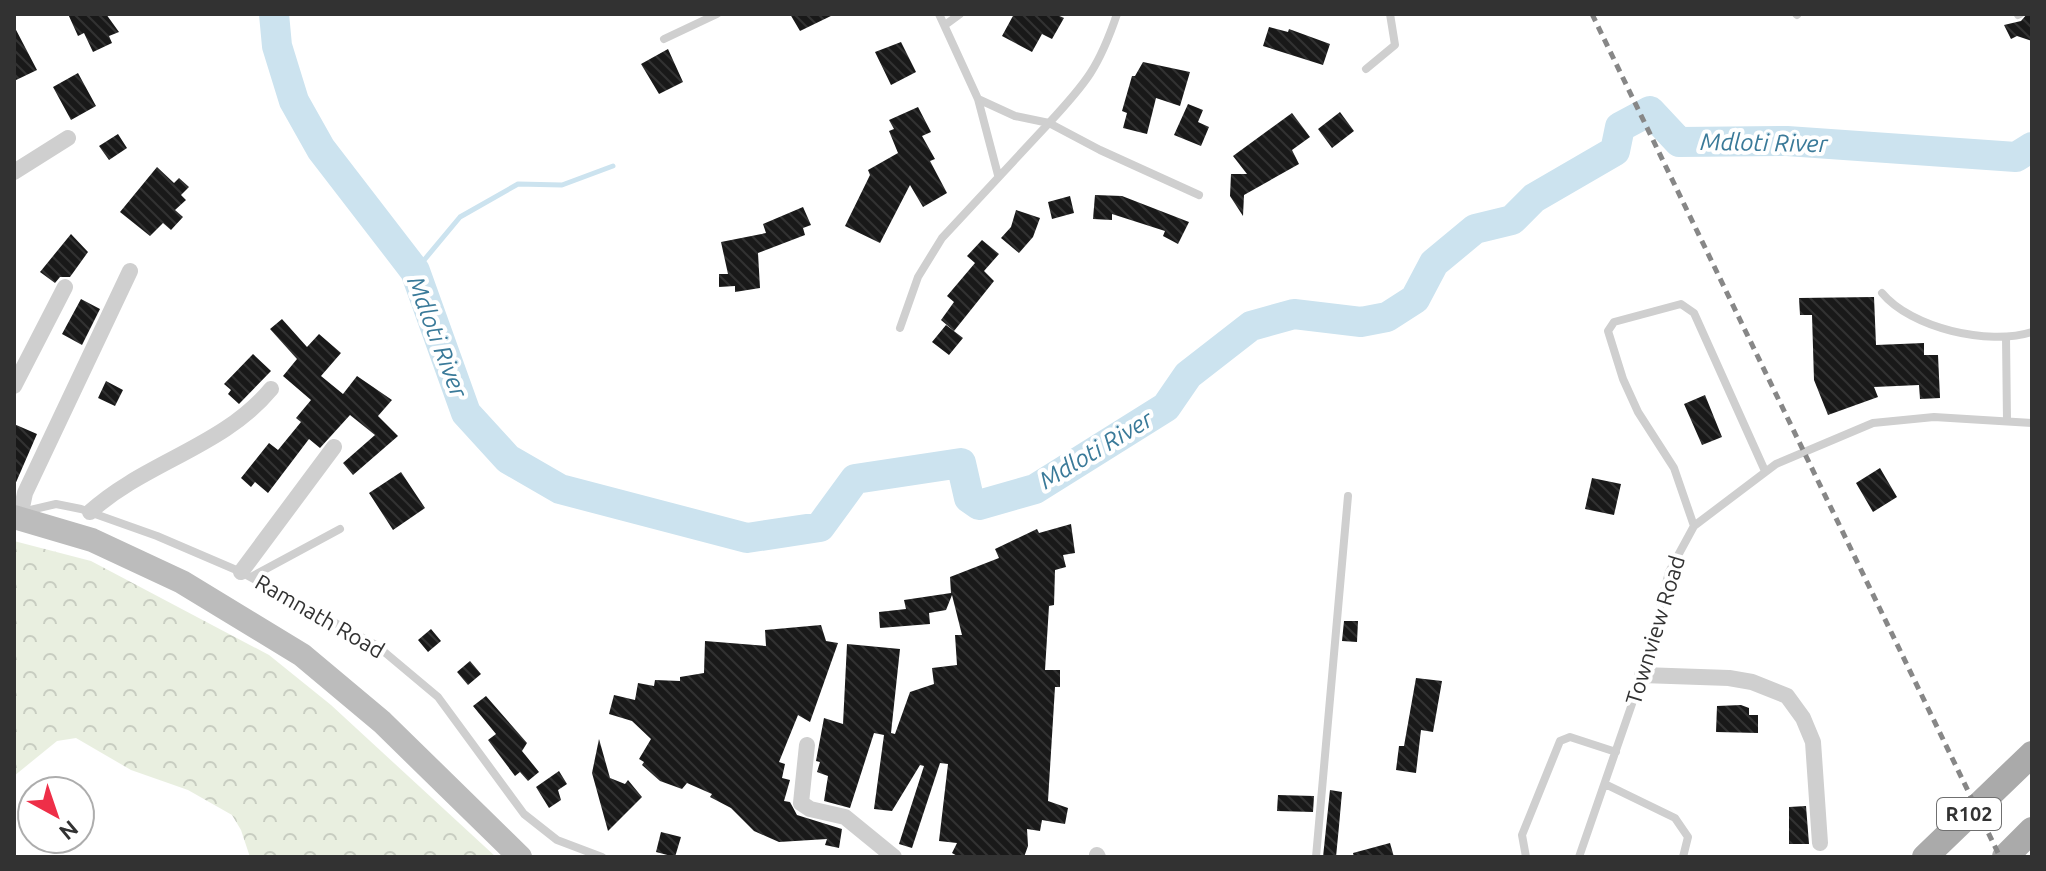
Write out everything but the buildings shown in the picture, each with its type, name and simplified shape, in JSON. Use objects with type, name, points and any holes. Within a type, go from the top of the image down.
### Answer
[{"type":"main road","name":"R102","points":[[1925,857],[2031,759]]},
{"type":"main road","name":"R102","points":[[2005,857],[2032,830]]},
{"type":"street","points":[[14,172],[68,138]]},
{"type":"street","points":[[130,271],[16,514],[92,540],[182,582],[302,655],[382,722],[520,857]]},
{"type":"street","points":[[14,386],[65,287]]},
{"type":"street","points":[[90,512],[120,488],[233,425],[271,389]]},
{"type":"street","points":[[246,574],[334,447]]},
{"type":"street","points":[[1642,675],[1689,675],[1752,682],[1787,696],[1803,718],[1813,742],[1820,843]]},
{"type":"street","points":[[807,745],[801,803],[810,809],[845,817],[894,857]]},
{"type":"lane","points":[[664,39],[717,14]]},
{"type":"lane","points":[[939,14],[978,99],[998,175]]},
{"type":"lane","points":[[945,25],[960,14]]},
{"type":"lane","points":[[900,328],[930,256],[998,175],[1083,86],[1103,57],[1117,14]]},
{"type":"lane","points":[[1366,69],[1395,45],[1390,14]]},
{"type":"lane","points":[[978,99],[1015,116],[1049,123],[1199,195]]},
{"type":"lane","points":[[1882,293],[1902,312],[1958,332],[2006,337],[2032,332]]},
{"type":"lane","points":[[1694,526],[1674,468],[1638,412],[1623,379],[1608,331],[1614,322],[1681,304],[1694,313],[1765,471]]},
{"type":"lane","points":[[2006,337],[2007,421]]},
{"type":"lane","name":"Townview Road","points":[[1579,857],[1642,675],[1669,572],[1694,526],[1765,471],[1825,441],[1873,423],[1934,417],[2032,423]]},
{"type":"lane","points":[[1316,857],[1348,496]]},
{"type":"lane","name":"Ramnath Road","points":[[16,514],[56,504],[90,512],[246,574],[376,645],[438,697],[524,814],[557,840],[602,857]]},
{"type":"lane","points":[[246,574],[340,529]]},
{"type":"lane","points":[[1526,857],[1522,835],[1560,741],[1570,737],[1616,752]]},
{"type":"lane","points":[[1605,784],[1675,818],[1688,837],[1683,857]]},
{"type":"green space","points":[[14,541],[91,561],[269,655],[331,705],[496,857],[250,857],[232,815],[188,790],[131,770],[76,738],[57,741],[14,776]]},
{"type":"waterway","name":"Mdloti River","points":[[274,14],[277,46],[294,101],[321,149],[415,271],[466,413],[508,459],[560,489],[747,538],[820,527],[855,479],[961,463],[969,498],[979,505],[1035,489],[1166,407],[1188,375],[1251,326],[1294,314],[1361,322],[1387,317],[1415,299],[1434,263],[1475,229],[1512,220],[1534,198],[1615,151],[1620,127],[1650,111],[1679,142],[1787,141],[2016,157],[2032,147]]},
{"type":"waterway","points":[[415,271],[460,217],[518,184],[562,185],[613,166]]},
{"type":"railway","points":[[1592,14],[2000,857]]}]
